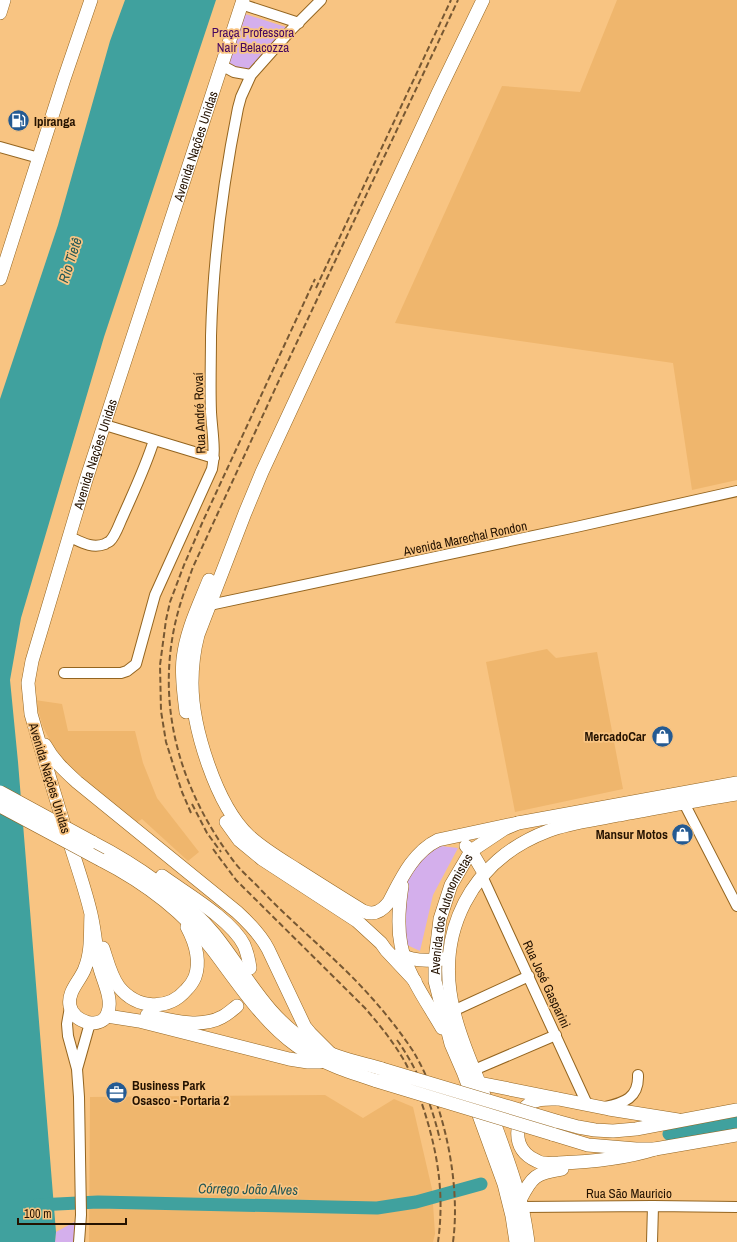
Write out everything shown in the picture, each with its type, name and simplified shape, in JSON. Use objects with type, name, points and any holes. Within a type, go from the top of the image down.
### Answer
[{"type":"main road","points":[[0,13],[4,0]]},
{"type":"main road","points":[[0,279],[91,0]]},
{"type":"main road","points":[[474,0],[263,449],[237,510],[203,606],[194,649],[192,668],[193,698],[203,747],[222,799],[233,818],[248,835],[266,850],[367,913],[376,912],[385,907],[404,874],[422,850],[430,844],[438,840],[518,823]]},
{"type":"main road","points":[[448,958],[419,960],[405,957],[381,943],[345,913],[262,859],[239,840],[223,818],[214,801],[199,762],[188,724],[183,691],[183,660],[184,648],[262,472],[483,0]]},
{"type":"main road","name":"Avenida Nações Unidas","points":[[108,1013],[109,998],[100,971],[91,914],[31,714],[28,683],[32,661],[104,425],[242,2]]},
{"type":"main road","points":[[31,714],[51,755],[57,763],[77,782],[252,926],[268,949],[305,1027],[328,1058]]},
{"type":"main road","points":[[54,792],[60,783],[65,781],[77,782]]},
{"type":"main road","name":"Avenida dos Autonomistas","points":[[516,1242],[512,1216],[504,1184],[464,1074],[451,1044],[435,981],[436,940],[440,919],[451,885],[471,851],[492,837],[518,823],[737,783]]},
{"type":"main road","points":[[0,792],[92,842],[103,854],[165,901],[196,930],[251,1001],[296,1046],[588,1145],[630,1149],[655,1148],[737,1135]]},
{"type":"main road","name":"Avenida dos Autonomistas","points":[[528,1242],[521,1203],[500,1137],[461,1036],[453,1011],[448,958],[451,937],[456,920],[464,903],[483,874],[519,845],[549,830],[578,823],[737,794]]},
{"type":"main road","points":[[0,806],[150,877],[194,912],[215,935],[267,1007],[279,1020],[328,1058]]},
{"type":"main road","points":[[451,837],[460,840],[471,851],[483,874]]},
{"type":"main road","points":[[103,854],[114,849],[122,852],[156,872],[219,917],[232,928],[244,944],[250,968]]},
{"type":"main road","points":[[404,874],[398,920],[400,940],[415,981],[451,1044]]},
{"type":"main road","points":[[91,914],[113,977],[118,986],[125,993],[140,1002],[149,1005],[159,1004],[178,998],[193,983],[196,976],[198,961],[197,950],[183,918]]},
{"type":"main road","name":"Avenida Nações Unidas","points":[[70,1006],[70,994],[82,976],[89,955],[91,914]]},
{"type":"main road","points":[[381,943],[415,981]]},
{"type":"main road","points":[[82,976],[88,972],[100,971],[106,972],[113,977]]},
{"type":"main road","points":[[70,1006],[75,1016],[90,1023],[99,1022],[108,1013],[122,1010],[174,1020],[202,1023],[222,1018],[237,1006]]},
{"type":"main road","points":[[108,1013],[139,1022],[308,1062],[328,1058]]},
{"type":"main road","points":[[380,1075],[578,1127],[595,1130],[614,1131],[636,1128],[737,1110]]},
{"type":"main road","points":[[479,1083],[601,1108],[678,1120]]},
{"type":"main road","points":[[558,1099],[535,1101],[525,1107],[519,1123],[517,1136],[519,1145],[528,1156],[541,1163],[580,1163],[632,1156],[655,1148]]},
{"type":"main road","points":[[521,1203],[529,1183],[533,1178],[551,1171],[572,1167],[580,1163]]},
{"type":"street","name":"Rua André Rovaí","points":[[64,674],[121,673],[127,671],[136,664],[154,595],[188,519],[206,484],[214,458],[210,393],[212,312],[216,257],[222,201],[231,141],[241,97],[251,75],[321,0]]},
{"type":"street","points":[[242,2],[299,23]]},
{"type":"street","points":[[222,65],[234,72],[251,75]]},
{"type":"street","points":[[0,147],[39,158]]},
{"type":"street","points":[[104,425],[214,458]]},
{"type":"street","points":[[70,538],[94,546],[109,542],[116,531],[131,498],[154,440]]},
{"type":"street","name":"Avenida Marechal Rondon","points":[[203,606],[737,492]]},
{"type":"street","points":[[684,803],[737,906]]},
{"type":"street","name":"Rua José Gasparini","points":[[483,874],[586,1104]]},
{"type":"street","points":[[453,1011],[529,976]]},
{"type":"street","points":[[70,1006],[67,1024],[68,1036],[77,1069],[79,1097],[81,1215],[79,1242]]},
{"type":"street","points":[[77,1069],[90,1023]]},
{"type":"street","points":[[474,1070],[556,1035]]},
{"type":"street","points":[[601,1108],[617,1104],[628,1099],[634,1094],[637,1088],[638,1075]]},
{"type":"street","name":"Rua São Mauricio","points":[[521,1203],[737,1207]]},
{"type":"street","points":[[652,1242],[653,1206]]},
{"type":"shaded area","points":[[617,0],[737,0],[737,480],[692,490],[673,363],[395,323],[502,86],[580,92]]},
{"type":"shaded area","points":[[547,649],[556,658],[597,652],[623,789],[515,812],[486,662]]},
{"type":"shaded area","points":[[35,700],[62,704],[68,731],[135,731],[143,763],[157,798],[199,852],[188,861],[142,819],[133,825],[59,758],[43,727]]},
{"type":"shaded area","points":[[325,1095],[363,1118],[394,1099],[413,1107],[432,1189],[435,1234],[433,1242],[89,1242],[90,1097]]},
{"type":"green space","name":"Praça Professora Nair Belacozza","points":[[239,12],[292,29],[251,75],[221,65]]},
{"type":"green space","points":[[441,846],[458,848],[433,895],[420,951],[407,945],[404,915],[406,888],[410,876],[417,865],[427,855]]},
{"type":"green space","points":[[76,1221],[74,1242],[55,1242],[56,1232]]},
{"type":"water","name":"Rio Tietê","points":[[125,0],[216,0],[104,337],[21,618],[10,680],[56,1232],[55,1242],[0,1242],[0,399],[58,225],[110,41]]},
{"type":"waterway","name":"Córrego João Alves","points":[[669,1134],[737,1123]]},
{"type":"waterway","name":"Córrego João Alves","points":[[37,1205],[98,1202],[377,1208],[416,1202],[481,1184]]},
{"type":"railway","points":[[316,288],[451,0]]},
{"type":"railway","points":[[453,1242],[455,1219],[454,1194],[448,1144],[441,1118],[424,1071],[413,1051],[389,1018],[371,997],[241,870],[217,837],[202,811],[189,783],[179,754],[169,695],[169,665],[177,617],[193,567],[458,0]]},
{"type":"railway","points":[[191,813],[182,792],[166,742],[161,711],[160,665],[170,602],[203,521],[315,279]]},
{"type":"railway","points":[[192,804],[207,833],[221,852]]},
{"type":"railway","points":[[213,849],[236,880],[365,1008],[380,1025],[405,1062],[413,1078],[427,1119],[435,1153],[441,1205],[438,1242]]},
{"type":"railway","points":[[397,1040],[405,1051],[418,1075],[433,1114],[440,1140]]},
{"type":"place","name":"Ipiranga","points":[[18,121]]},
{"type":"place","name":"MercadoCar","points":[[662,736]]},
{"type":"place","name":"Mansur Motos","points":[[683,834]]},
{"type":"place","name":"Business Park Osasco - Portaria 2","points":[[116,1092]]}]
